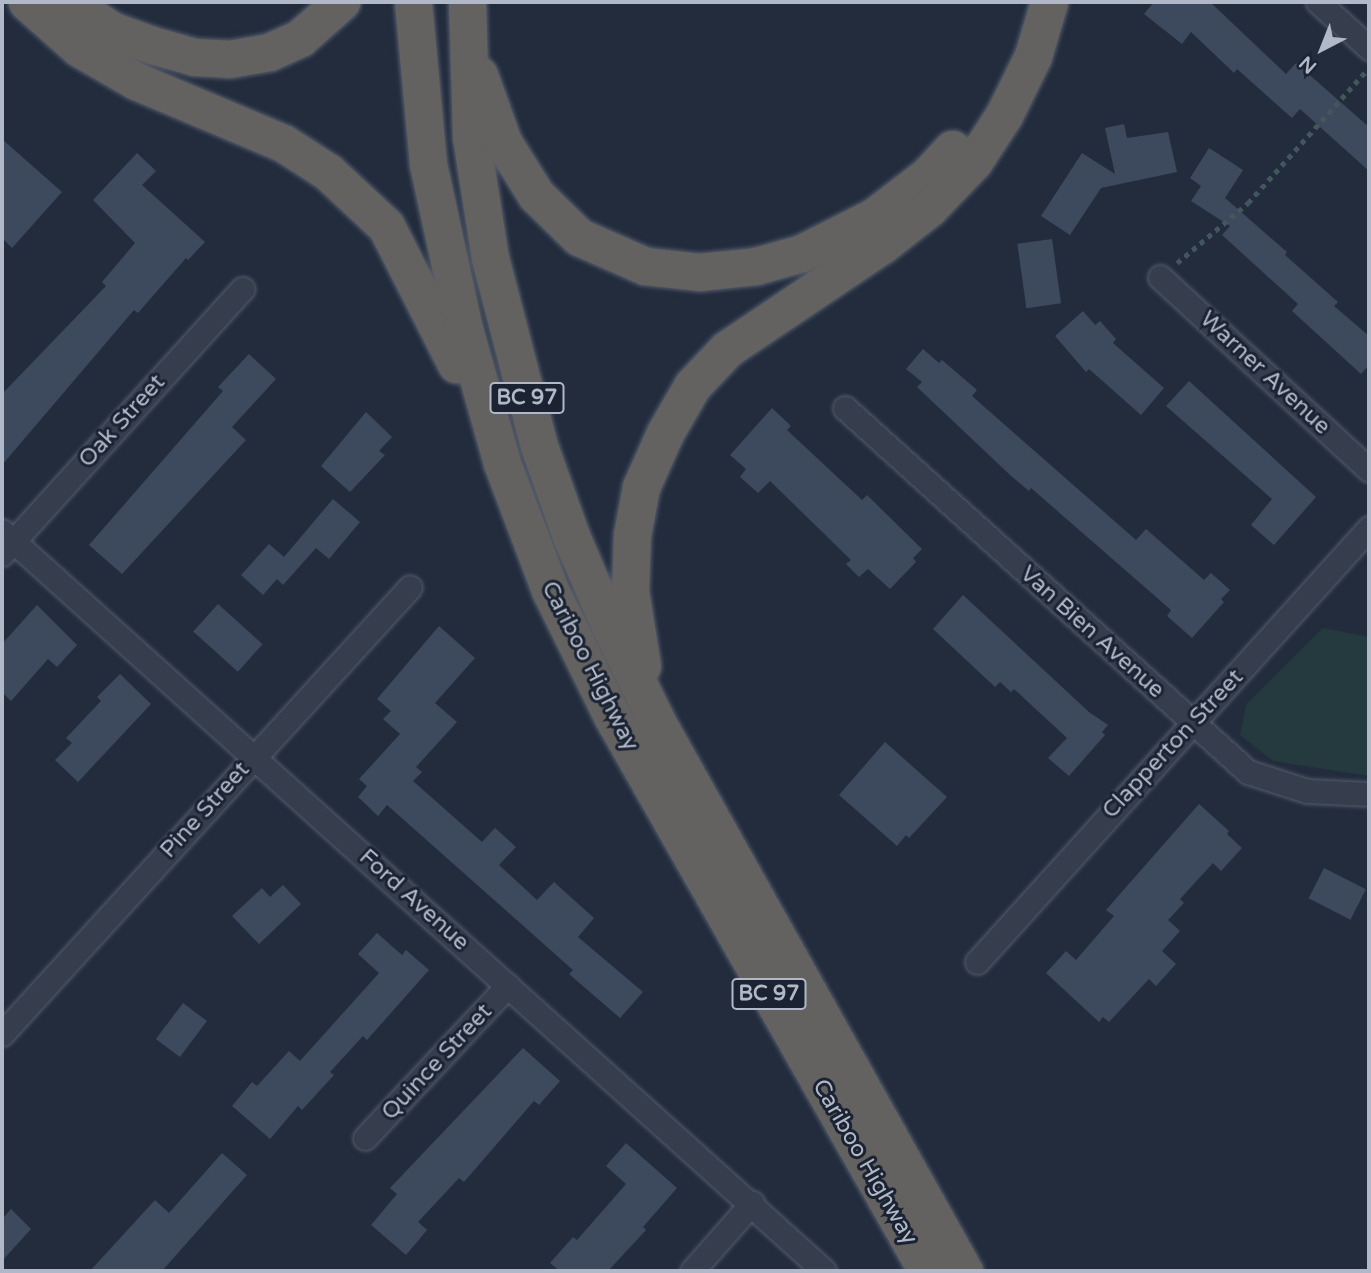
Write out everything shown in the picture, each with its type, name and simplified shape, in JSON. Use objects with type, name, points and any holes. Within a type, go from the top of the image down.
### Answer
[{"type":"highway","points":[[27,2],[79,48],[136,81],[283,142],[328,172],[386,226],[437,322],[502,463]]},
{"type":"highway","points":[[69,2],[111,30],[152,45],[194,57],[229,59],[269,52],[300,38],[341,2]]},
{"type":"highway","name":"Cariboo Highway","points":[[413,2],[428,164],[463,325],[502,463],[550,590],[612,716],[927,1271]]},
{"type":"highway","name":"Cariboo Highway","points":[[467,2],[471,137],[490,258],[540,446],[571,536],[606,618],[659,724],[964,1271]]},
{"type":"highway","points":[[470,52],[516,166],[536,195],[557,218],[579,237],[645,266],[699,272],[757,266],[802,253],[875,216],[927,177],[958,142],[984,103],[1012,44],[1026,2]]},
{"type":"highway","points":[[659,724],[639,659],[630,591],[632,535],[641,487],[665,433],[692,386],[727,349],[882,245],[929,208],[974,161],[1004,115],[1032,56],[1049,2]]},
{"type":"street","points":[[1318,2],[1369,48]]},
{"type":"street","name":"Warner Avenue","points":[[1160,277],[1369,470]]},
{"type":"street","name":"Oak Street","points":[[6,542],[242,289]]},
{"type":"street","name":"Van Bien Avenue","points":[[845,408],[1248,772],[1307,791],[1369,794]]},
{"type":"street","name":"Clapperton Street","points":[[977,962],[1369,528]]},
{"type":"street","name":"Ford Avenue","points":[[6,542],[253,756],[752,1203],[824,1271]]},
{"type":"street","name":"Pine Street","points":[[2,1034],[410,587]]},
{"type":"street","name":"Quince Street","points":[[365,1138],[508,985]]},
{"type":"street","points":[[692,1271],[752,1203]]},
{"type":"path","points":[[1160,277],[1248,203],[1369,68]]},
{"type":"green space","points":[[1323,628],[1369,637],[1369,776],[1273,761],[1240,735],[1246,705]]},
{"type":"building","points":[[1154,2],[1210,2],[1286,74],[1296,63],[1369,127],[1369,171],[1300,109],[1292,118],[1237,69],[1234,73],[1191,32],[1182,44],[1144,14]]},
{"type":"building","points":[[1124,124],[1127,138],[1168,132],[1177,172],[1101,188],[1070,235],[1041,216],[1082,153],[1115,174],[1105,128]]},
{"type":"building","points":[[2,139],[62,192],[12,248],[2,238]]},
{"type":"building","points":[[1209,148],[1243,170],[1225,198],[1287,252],[1285,255],[1338,302],[1334,306],[1369,336],[1369,365],[1361,374],[1292,311],[1298,304],[1222,235],[1230,226],[1191,201],[1201,186],[1190,178]]},
{"type":"building","points":[[137,153],[156,171],[142,185],[205,242],[188,260],[186,258],[138,313],[134,310],[2,465],[2,394],[106,286],[102,282],[135,243],[93,200]]},
{"type":"building","points":[[1052,239],[1061,303],[1026,308],[1017,244]]},
{"type":"building","points":[[1083,311],[1095,325],[1100,321],[1116,339],[1113,343],[1164,388],[1141,415],[1089,369],[1086,372],[1055,336]]},
{"type":"building","points":[[923,349],[939,363],[942,360],[977,390],[972,396],[1136,540],[1146,529],[1204,580],[1211,573],[1230,590],[1221,599],[1224,602],[1192,638],[1167,616],[1171,610],[1031,488],[1029,491],[1009,474],[917,387],[922,382],[906,369]]},
{"type":"building","points":[[249,354],[276,379],[232,427],[246,440],[122,574],[89,545],[223,391],[218,387]]},
{"type":"building","points":[[1189,381],[1316,497],[1274,545],[1251,525],[1272,499],[1166,406]]},
{"type":"building","points":[[772,408],[791,426],[787,430],[862,500],[867,495],[922,549],[913,558],[916,562],[890,589],[868,569],[859,577],[846,564],[851,560],[770,481],[758,493],[740,477],[746,469],[730,455]]},
{"type":"building","points":[[366,412],[392,437],[379,451],[385,455],[350,492],[321,466]]},
{"type":"building","points":[[333,499],[360,522],[329,559],[316,548],[283,585],[277,579],[263,595],[241,575],[269,544],[284,557]]},
{"type":"building","points":[[963,595],[1089,712],[1108,725],[1102,732],[1105,735],[1069,776],[1048,758],[1067,738],[1014,689],[1011,692],[1000,682],[995,687],[933,629]]},
{"type":"building","points":[[218,604],[263,644],[238,672],[193,631]]},
{"type":"building","points":[[37,605],[77,645],[57,667],[48,659],[11,701],[2,692],[2,644]]},
{"type":"building","points":[[439,626],[475,658],[435,703],[457,722],[416,767],[422,772],[413,781],[482,842],[495,828],[516,847],[499,865],[537,900],[554,882],[594,918],[578,937],[643,992],[620,1018],[569,974],[573,970],[387,805],[378,816],[358,797],[367,786],[359,779],[400,734],[383,719],[391,711],[377,699]]},
{"type":"building","points":[[120,674],[151,704],[78,782],[55,760],[72,743],[66,738],[101,701],[97,697]]},
{"type":"building","points":[[885,742],[947,797],[909,838],[906,835],[897,846],[839,795]]},
{"type":"building","points":[[1199,804],[1229,831],[1227,834],[1242,848],[1221,871],[1213,863],[1180,899],[1184,903],[1168,920],[1180,931],[1162,951],[1176,964],[1156,986],[1149,979],[1109,1022],[1103,1017],[1099,1022],[1046,973],[1066,951],[1076,960],[1114,916],[1106,910]]},
{"type":"building","points":[[1324,868],[1366,889],[1350,920],[1309,898]]},
{"type":"building","points":[[283,885],[301,904],[259,944],[232,916],[262,888],[270,897]]},
{"type":"building","points":[[377,933],[402,955],[406,950],[429,970],[367,1040],[363,1036],[330,1072],[334,1075],[302,1110],[298,1106],[270,1139],[232,1106],[252,1082],[257,1086],[289,1051],[300,1061],[379,973],[358,954]]},
{"type":"building","points":[[183,1003],[207,1021],[180,1057],[156,1039]]},
{"type":"building","points":[[523,1048],[560,1081],[539,1105],[534,1101],[464,1182],[459,1178],[418,1222],[427,1230],[406,1255],[371,1225],[397,1194],[390,1188]]},
{"type":"building","points":[[626,1143],[677,1188],[643,1227],[646,1230],[608,1271],[560,1271],[550,1263],[573,1237],[577,1240],[626,1184],[606,1166]]},
{"type":"building","points":[[222,1153],[247,1175],[162,1271],[90,1271],[155,1200],[169,1213]]},
{"type":"building","points":[[11,1209],[31,1229],[2,1261],[2,1219]]}]
